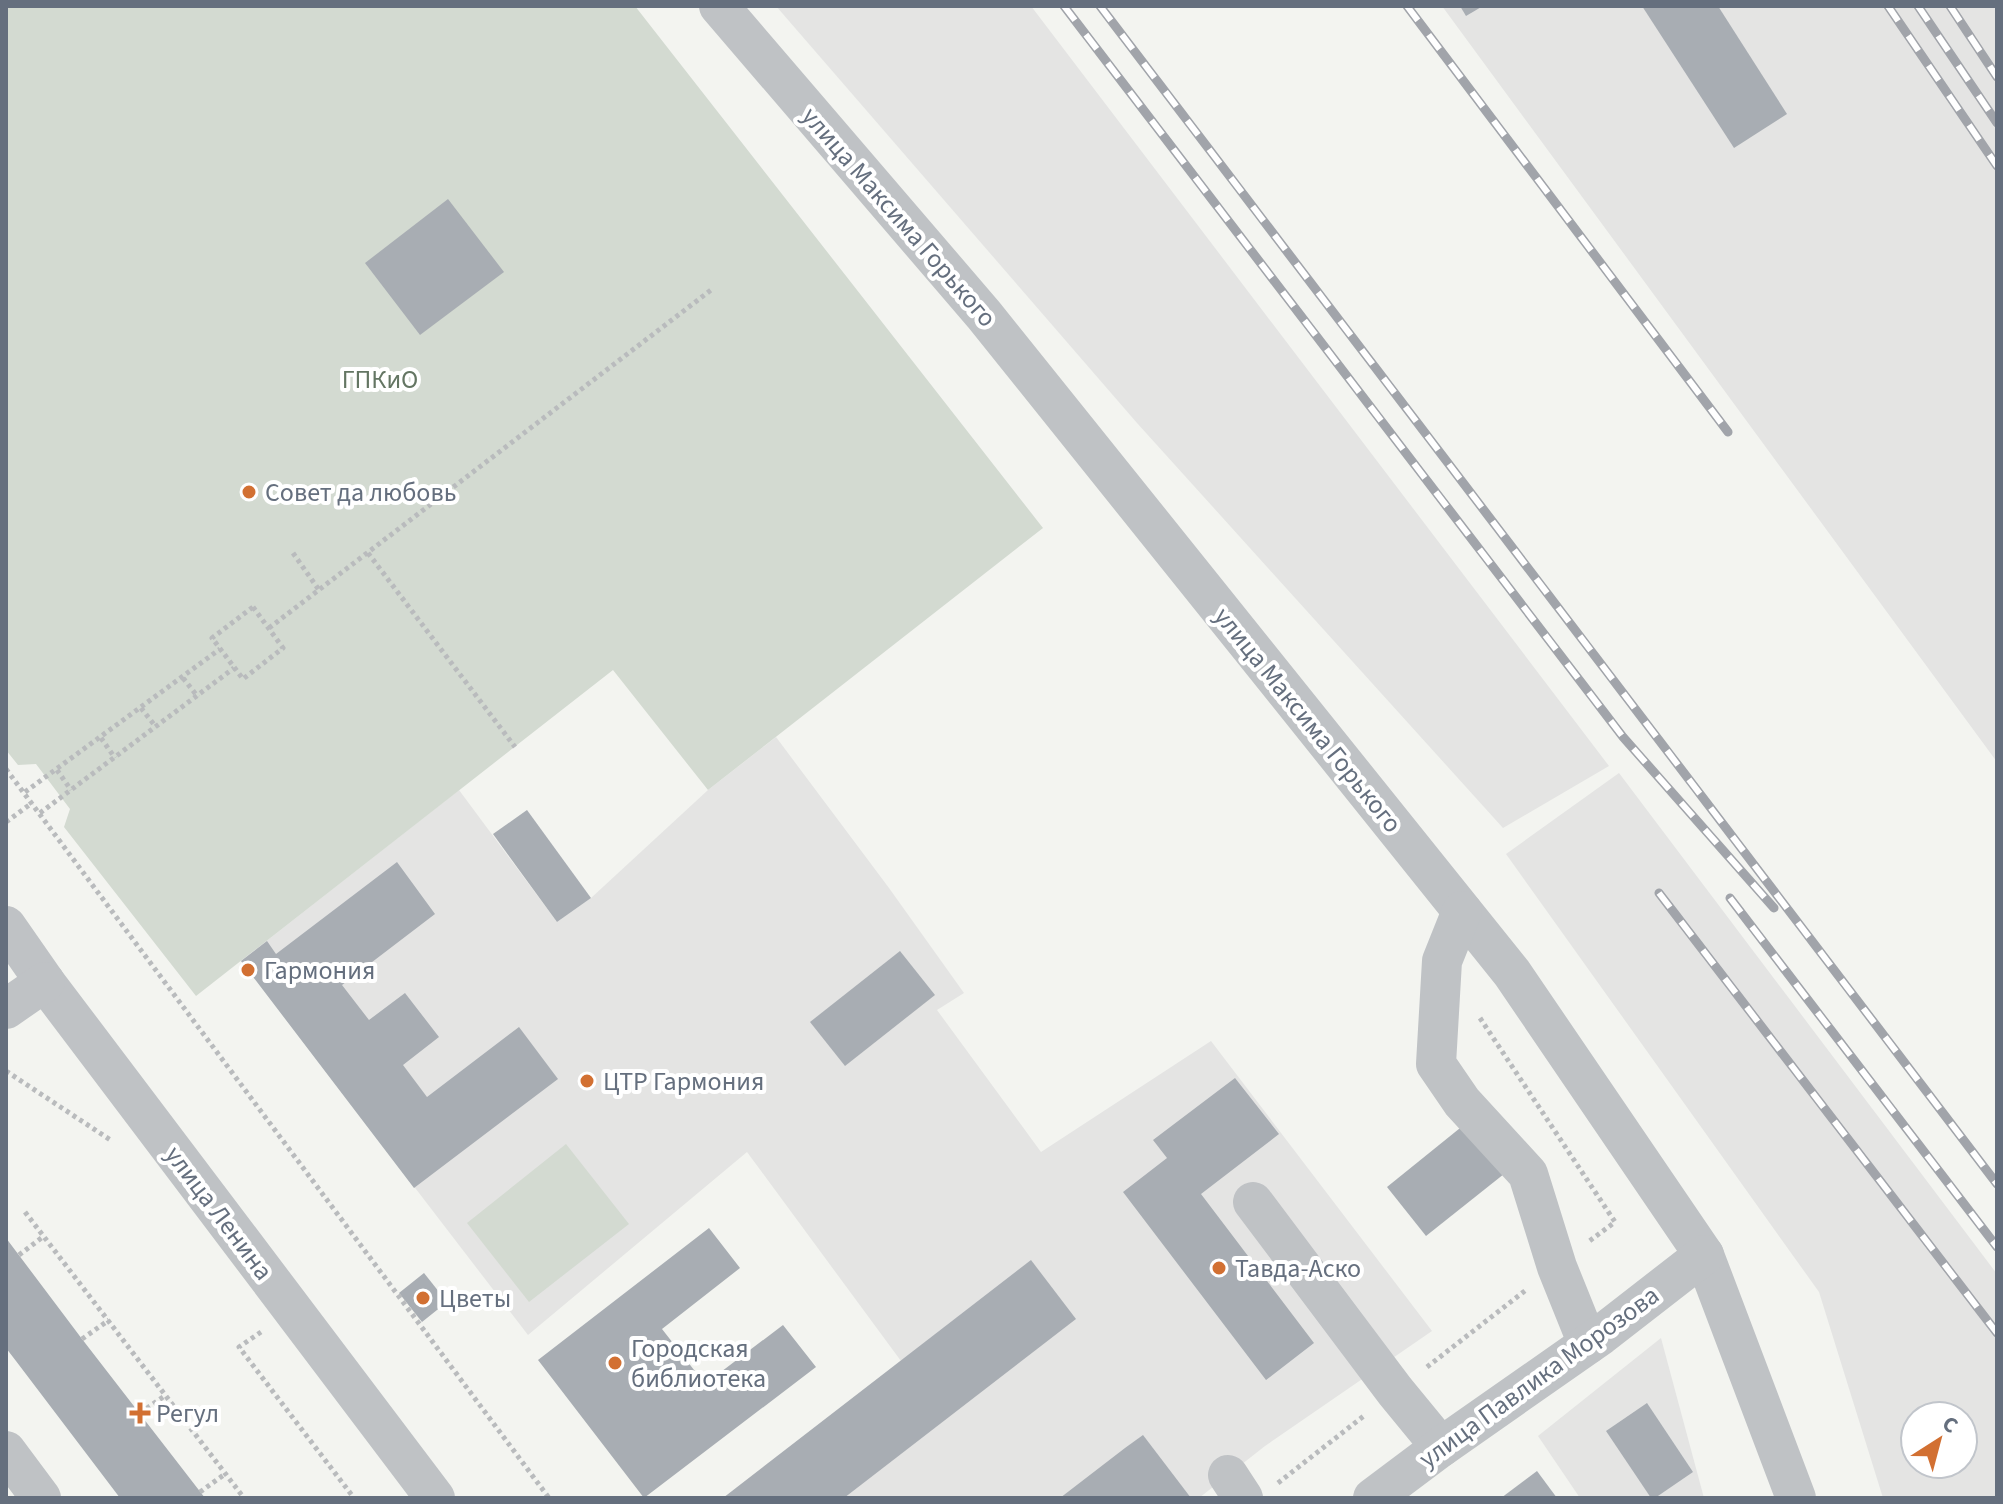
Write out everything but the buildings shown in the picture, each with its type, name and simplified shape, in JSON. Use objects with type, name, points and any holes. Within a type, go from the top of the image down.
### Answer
[{"type":"street","name":"улица Максима Горького","points":[[719,6],[984,315],[1512,973],[1704,1255],[1796,1498]]},
{"type":"street","points":[[1462,911],[1442,961],[1436,1064],[1462,1102],[1528,1174],[1557,1267],[1588,1344]]},
{"type":"street","name":"улица Ленина","points":[[6,926],[435,1498]]},
{"type":"street","points":[[6,1009],[45,982]]},
{"type":"street","points":[[1253,1202],[1395,1391],[1441,1447]]},
{"type":"street","name":"улица Павлика Морозова","points":[[1373,1498],[1588,1344],[1704,1255]]},
{"type":"street","points":[[6,1451],[41,1498]]},
{"type":"path","points":[[269,628],[711,290]]},
{"type":"path","points":[[293,553],[319,590]]},
{"type":"path","points":[[368,553],[515,747]]},
{"type":"path","points":[[253,607],[269,628],[283,648],[243,679],[212,638],[253,607]]},
{"type":"path","points":[[25,792],[220,649]]},
{"type":"path","points":[[40,813],[234,668]]},
{"type":"path","points":[[183,678],[198,697]]},
{"type":"path","points":[[141,708],[156,727]]},
{"type":"path","points":[[101,738],[115,758]]},
{"type":"path","points":[[6,769],[549,1498]]},
{"type":"path","points":[[57,770],[71,790]]},
{"type":"path","points":[[6,822],[32,803]]},
{"type":"path","points":[[1247,1487],[1395,1391],[1615,1222],[1476,1013]]},
{"type":"path","points":[[6,1071],[123,1148]]},
{"type":"path","points":[[25,1212],[244,1498]]},
{"type":"path","points":[[19,1255],[44,1236]]},
{"type":"path","points":[[82,1339],[109,1320]]},
{"type":"path","points":[[264,1330],[239,1347],[354,1498]]},
{"type":"path","points":[[140,1413],[166,1395]]},
{"type":"path","points":[[200,1492],[225,1474]]},
{"type":"shaded area","points":[[776,6],[1031,6],[1609,766],[1503,828],[1137,423]]},
{"type":"shaded area","points":[[1442,6],[1997,6],[1997,762]]},
{"type":"shaded area","points":[[776,737],[964,993],[937,1010],[1041,1152],[1211,1041],[1432,1331],[1265,1446],[1199,1498],[723,1498],[901,1361],[747,1152],[528,1335],[241,961],[459,790],[557,922],[591,898],[708,790]]},
{"type":"shaded area","points":[[1619,773],[1997,1274],[1997,1498],[1883,1498],[1819,1292],[1506,854]]},
{"type":"shaded area","points":[[1661,1338],[1704,1498],[1580,1498],[1538,1436]]},
{"type":"green space","name":"ГПКиО","points":[[6,6],[635,6],[1043,528],[708,790],[613,670],[196,996],[64,827],[70,809],[36,764],[18,765],[6,750]]},
{"type":"green space","points":[[566,1144],[629,1224],[529,1302],[467,1223]]},
{"type":"railway","points":[[1064,6],[1623,737],[1774,908]]},
{"type":"railway","points":[[1100,6],[1997,1184]]},
{"type":"railway","points":[[1407,6],[1728,432]]},
{"type":"railway","points":[[1888,6],[1997,166]]},
{"type":"railway","points":[[1918,6],[1997,123]]},
{"type":"railway","points":[[1950,6],[1997,77]]},
{"type":"railway","points":[[1659,893],[1997,1333]]},
{"type":"railway","points":[[1730,898],[1997,1247]]},
{"type":"place","name":"Совет да любовь","points":[[249,492]]},
{"type":"place","name":"Гармония","points":[[248,970]]},
{"type":"place","name":"ЦТР Гармония","points":[[587,1081]]},
{"type":"place","name":"Тавда-Аско","points":[[1219,1268]]},
{"type":"place","name":"Цветы","points":[[423,1298]]},
{"type":"place","name":"Городская библиотека","points":[[615,1363]]},
{"type":"place","name":"Регул","points":[[140,1413]]}]
